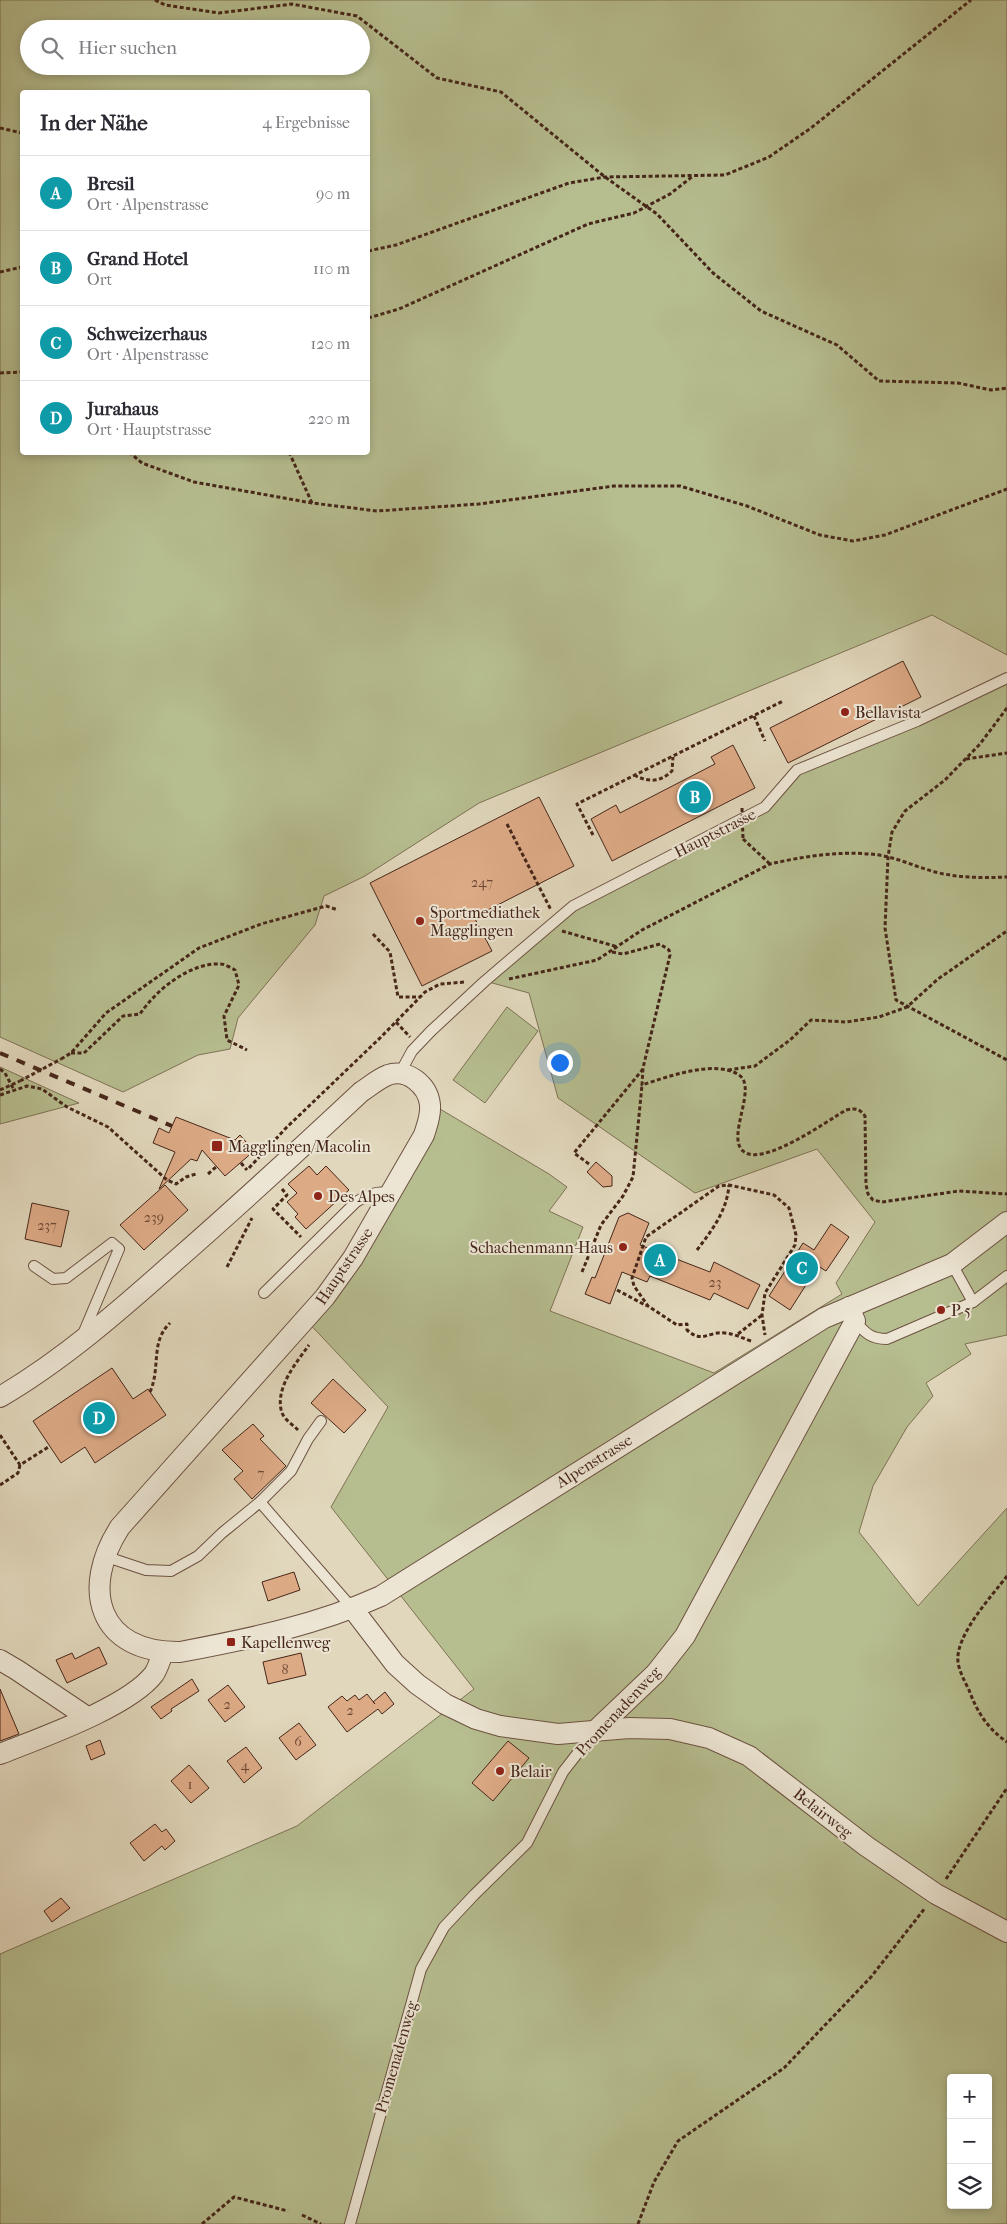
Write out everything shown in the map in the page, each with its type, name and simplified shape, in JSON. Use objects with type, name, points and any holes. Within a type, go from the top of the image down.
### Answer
[{"type":"street","points":[[0,1397],[80,1342],[134,1298],[253,1193],[362,1092],[388,1075],[400,1073]]},
{"type":"street","name":"Hauptstrasse","points":[[163,1653],[140,1647],[123,1636],[109,1622],[102,1608],[98,1587],[104,1556],[120,1526],[325,1297],[353,1258],[424,1135],[430,1118],[430,1103],[426,1092],[418,1082],[400,1073]]},
{"type":"street","name":"Alpenstrasse","points":[[163,1653],[187,1651],[293,1629],[353,1609],[381,1596],[420,1574],[824,1318],[852,1314],[952,1264],[1007,1222]]},
{"type":"street","name":"Promenadenweg","points":[[594,1732],[656,1673],[685,1636],[852,1314]]},
{"type":"street","name":"Belairweg","points":[[353,1609],[394,1664],[417,1684],[445,1704],[476,1719],[500,1726],[558,1734],[629,1728],[670,1728],[709,1738],[749,1756],[866,1846],[936,1894],[1007,1932]]},
{"type":"street","points":[[0,1754],[87,1718],[143,1686],[157,1669],[163,1653]]},
{"type":"street","points":[[0,1660],[18,1670],[87,1718]]},
{"type":"street","points":[[620,1707],[629,1728]]},
{"type":"lane","name":"Hauptstrasse","points":[[400,1073],[412,1051],[485,981],[557,923],[573,906],[765,807],[797,770],[917,721],[1007,678]]},
{"type":"lane","points":[[264,1293],[356,1202],[370,1194],[381,1191],[390,1194]]},
{"type":"lane","points":[[34,1266],[53,1279],[66,1278],[112,1243],[119,1249],[80,1342]]},
{"type":"lane","points":[[952,1264],[973,1302]]},
{"type":"lane","points":[[852,1314],[866,1334],[876,1339],[887,1339],[973,1302],[1007,1276]]},
{"type":"lane","points":[[104,1556],[146,1570],[171,1571],[198,1556],[291,1472],[308,1439],[321,1422]]},
{"type":"lane","points":[[260,1502],[353,1609]]},
{"type":"lane","name":"Promenadenweg","points":[[350,2224],[421,1969],[444,1928],[474,1895],[527,1843],[563,1772],[594,1732]]},
{"type":"path","points":[[155,0],[165,5],[219,13],[292,4],[357,16],[362,20]]},
{"type":"path","points":[[370,250],[396,244],[569,183],[605,177],[725,175],[769,156],[811,128],[971,0]]},
{"type":"path","points":[[370,26],[437,78],[501,92],[605,177],[657,214],[713,273],[761,311],[836,345],[878,381],[958,383],[991,390],[1007,388]]},
{"type":"path","points":[[0,128],[20,133]]},
{"type":"path","points":[[370,317],[399,309],[588,224],[634,213],[670,194],[694,175]]},
{"type":"path","points":[[0,272],[20,267]]},
{"type":"path","points":[[0,373],[20,372]]},
{"type":"path","points":[[133,455],[142,463],[194,482],[312,503],[377,511],[479,504],[614,486],[680,486],[747,506],[820,536],[853,541],[885,534],[1007,489]]},
{"type":"path","points":[[290,455],[312,503]]},
{"type":"path","points":[[593,835],[577,804],[783,701]]},
{"type":"path","points":[[1007,708],[945,780],[905,811],[892,832],[888,857],[885,928],[896,1000],[1007,1060]]},
{"type":"path","points":[[754,716],[765,742]]},
{"type":"path","points":[[965,759],[1007,753]]},
{"type":"path","points":[[634,775],[650,782],[665,776],[672,771],[673,756]]},
{"type":"path","points":[[742,808],[743,839],[770,864]]},
{"type":"path","points":[[507,824],[563,932],[618,947]]},
{"type":"path","points":[[485,981],[510,979],[597,960],[612,952],[642,930],[770,864],[851,853],[888,857],[936,872],[976,878],[1007,877]]},
{"type":"path","points":[[0,1090],[71,1053],[106,1013],[199,948],[261,924],[326,906],[338,910]]},
{"type":"path","points":[[642,1085],[687,1072],[727,1071],[755,1066],[769,1057],[811,1020],[846,1022],[879,1017],[907,1007],[938,979],[1007,931]]},
{"type":"path","points":[[372,934],[390,952],[398,997],[421,997]]},
{"type":"path","points":[[582,1272],[601,1225],[623,1196],[634,1176],[643,1068],[670,955],[669,950],[660,944],[623,954],[612,952]]},
{"type":"path","points":[[71,1053],[84,1053],[123,1016],[140,1014],[150,999],[163,986],[187,973],[222,964],[235,970],[239,985],[224,1016],[227,1040],[247,1050]]},
{"type":"path","points":[[244,1174],[286,1128],[421,997],[440,984],[473,981]]},
{"type":"path","points":[[396,1022],[410,1037]]},
{"type":"path","points":[[589,1164],[574,1153],[643,1068]]},
{"type":"path","points":[[0,1069],[5,1073],[14,1090]]},
{"type":"path","points":[[727,1071],[739,1074],[744,1079],[745,1088],[738,1132],[739,1146],[744,1152],[753,1155],[767,1154],[846,1110],[854,1108],[861,1110],[865,1116],[866,1185],[872,1200],[882,1202],[960,1192],[1007,1194]]},
{"type":"path","points":[[0,1095],[27,1086],[42,1089],[67,1107],[94,1118],[108,1127],[167,1180],[176,1184],[186,1177],[196,1174]]},
{"type":"path","points":[[241,1162],[247,1170]]},
{"type":"path","points":[[208,1174],[216,1167]]},
{"type":"path","points":[[697,1250],[715,1227],[728,1198],[729,1185]]},
{"type":"path","points":[[617,1290],[677,1324],[687,1324],[687,1330],[694,1337],[701,1338],[721,1332],[738,1334],[750,1341],[767,1338],[762,1315],[765,1294],[795,1244],[796,1235],[789,1208],[774,1195],[729,1185],[719,1186],[646,1237],[632,1278],[634,1286],[648,1306]]},
{"type":"path","points":[[227,1267],[259,1207],[259,1200],[253,1193]]},
{"type":"path","points":[[284,1198],[273,1209],[303,1239]]},
{"type":"path","points":[[738,1334],[762,1315]]},
{"type":"path","points":[[150,1392],[158,1362],[158,1338],[170,1323]]},
{"type":"path","points":[[308,1439],[284,1416],[281,1404],[290,1373],[312,1341]]},
{"type":"path","points":[[0,1435],[20,1465]]},
{"type":"path","points":[[0,1484],[18,1473],[20,1465],[50,1446]]},
{"type":"path","points":[[1007,1576],[970,1625],[960,1645],[958,1662],[976,1708],[994,1733],[1007,1742]]},
{"type":"path","points":[[638,2224],[654,2182],[678,2141],[784,2068],[871,1977],[936,1894],[1007,1788]]},
{"type":"path","points":[[202,2224],[234,2197],[288,2211]]},
{"type":"path","points":[[302,2216],[321,2224]]},
{"type":"green space","points":[[0,0],[1007,0],[1007,655],[932,615],[479,803],[365,876],[324,896],[315,925],[238,1018],[230,1049],[198,1055],[123,1092],[0,1037]]},
{"type":"green space","points":[[1007,678],[1007,1335],[965,1344],[971,1354],[926,1383],[933,1396],[907,1427],[873,1486],[859,1532],[918,1606],[1007,1508],[1007,2224],[0,2224],[0,1954],[297,1826],[474,1689],[331,1507],[388,1407],[306,1320],[353,1258],[430,1103],[549,1174],[567,1187],[549,1211],[583,1227],[550,1311],[714,1373],[842,1294],[836,1283],[875,1222],[817,1149],[695,1193],[558,1098],[529,993],[485,981],[556,919],[765,807],[797,770]]},
{"type":"green space","points":[[507,1007],[538,1031],[485,1103],[453,1080]]},
{"type":"green space","points":[[0,1067],[79,1103],[0,1124]]},
{"type":"building","name":"Bellavista","points":[[903,661],[921,697],[788,763],[770,728]]},
{"type":"building","points":[[733,745],[755,788],[612,861],[591,819],[616,805],[620,813],[715,764],[711,757]]},
{"type":"building","points":[[539,797],[574,866],[474,917],[492,951],[422,986],[370,883]]},
{"type":"building","points":[[176,1117],[235,1140],[240,1135],[254,1151],[225,1176],[202,1150],[197,1161],[191,1159],[159,1189],[175,1152],[153,1143],[159,1128],[169,1133]]},
{"type":"building","points":[[596,1162],[612,1176],[612,1186],[603,1187],[587,1172]]},
{"type":"building","name":"Des Alpes","points":[[309,1166],[317,1175],[326,1166],[349,1190],[306,1229],[295,1217],[298,1214],[287,1202],[297,1193],[288,1184]]},
{"type":"building","points":[[165,1185],[188,1210],[144,1250],[120,1225]]},
{"type":"building","points":[[32,1203],[69,1211],[61,1247],[25,1239]]},
{"type":"building","points":[[628,1213],[649,1223],[640,1245],[710,1272],[714,1262],[760,1285],[748,1309],[714,1293],[710,1300],[650,1276],[647,1282],[622,1272],[610,1304],[585,1294],[592,1277],[595,1278],[619,1217]]},
{"type":"building","points":[[831,1224],[849,1237],[826,1271],[818,1266],[790,1310],[769,1296],[803,1243],[814,1250]]},
{"type":"building","points":[[112,1368],[133,1399],[148,1389],[166,1415],[95,1463],[85,1447],[61,1463],[33,1421]]},
{"type":"building","points":[[333,1379],[366,1410],[344,1433],[311,1403]]},
{"type":"building","points":[[253,1424],[264,1436],[260,1439],[286,1466],[252,1499],[234,1479],[243,1471],[222,1450]]},
{"type":"building","points":[[294,1572],[300,1590],[268,1601],[262,1582]]},
{"type":"building","points":[[99,1647],[107,1664],[67,1683],[56,1660],[72,1653],[75,1659]]},
{"type":"building","points":[[301,1653],[306,1675],[268,1684],[263,1662]]},
{"type":"building","points":[[192,1679],[199,1691],[171,1709],[172,1711],[161,1719],[151,1707]]},
{"type":"building","points":[[228,1685],[245,1707],[225,1722],[208,1700]]},
{"type":"building","points":[[0,1689],[19,1734],[0,1741]]},
{"type":"building","points":[[385,1692],[394,1704],[382,1714],[378,1709],[347,1732],[328,1707],[342,1696],[347,1701],[355,1695],[359,1700],[367,1694],[373,1702]]},
{"type":"building","points":[[299,1723],[316,1745],[296,1760],[279,1738]]},
{"type":"building","points":[[100,1740],[105,1754],[91,1760],[86,1746]]},
{"type":"building","name":"Belair","points":[[508,1741],[529,1758],[493,1801],[472,1783]]},
{"type":"building","points":[[246,1747],[262,1768],[244,1783],[227,1761]]},
{"type":"building","points":[[189,1765],[209,1788],[191,1803],[171,1781]]},
{"type":"building","points":[[155,1824],[162,1832],[166,1829],[175,1841],[165,1850],[162,1846],[144,1861],[130,1843]]},
{"type":"building","points":[[61,1898],[70,1908],[52,1922],[44,1911]]},
{"type":"railway","points":[[0,1053],[172,1126]]},
{"type":"place","name":"Bellavista","points":[[845,712]]},
{"type":"place","name":"Grand Hotel","points":[[695,797]]},
{"type":"place","name":"Sportmediathek Magglingen","points":[[420,921]]},
{"type":"place","name":"Magglingen/Macolin","points":[[217,1146]]},
{"type":"place","name":"Des Alpes","points":[[318,1196]]},
{"type":"place","name":"Schachenmann-Haus","points":[[623,1247]]},
{"type":"place","name":"Bresil","points":[[660,1260]]},
{"type":"place","name":"Schweizerhaus","points":[[802,1268]]},
{"type":"place","name":"P 5","points":[[941,1310]]},
{"type":"place","name":"Jurahaus","points":[[99,1418]]},
{"type":"place","name":"Kapellenweg","points":[[231,1642]]},
{"type":"place","name":"Belair","points":[[500,1771]]}]
